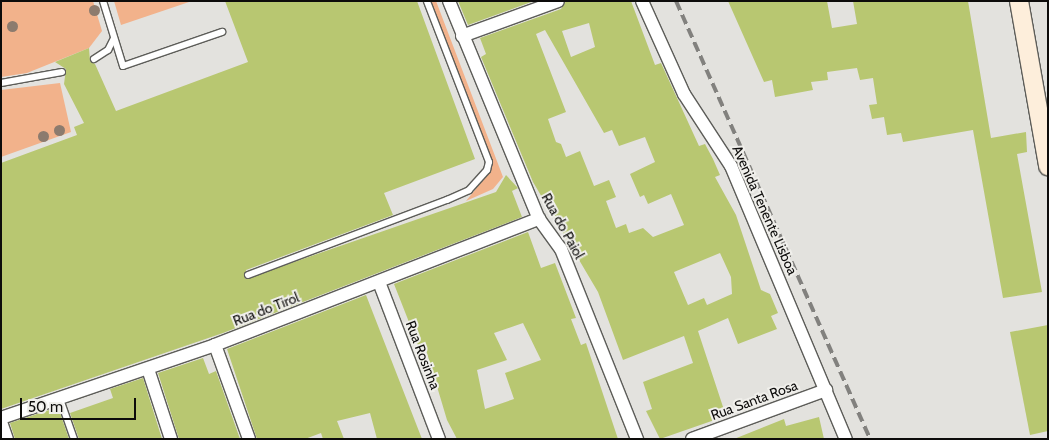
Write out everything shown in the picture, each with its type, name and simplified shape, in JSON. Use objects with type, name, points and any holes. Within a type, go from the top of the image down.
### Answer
[{"type":"main road","points":[[1019,1],[1048,166]]},
{"type":"street","name":"Rua do Paiol","points":[[449,1],[538,219],[561,249],[637,439]]},
{"type":"street","points":[[462,36],[558,1]]},
{"type":"street","name":"Avenida Tenente Lisboa","points":[[642,1],[684,94],[731,166],[846,439]]},
{"type":"street","name":"Rua do Tirol","points":[[1,418],[215,345],[538,219]]},
{"type":"street","name":"Rua Rosinha","points":[[379,282],[439,439]]},
{"type":"street","points":[[215,345],[249,439]]},
{"type":"street","points":[[148,369],[170,439]]},
{"type":"street","name":"Rua Santa Rosa","points":[[692,439],[826,390]]},
{"type":"street","points":[[1,422],[7,439]]},
{"type":"lane","points":[[103,1],[123,66],[222,32]]},
{"type":"lane","points":[[248,275],[447,200],[469,190],[487,170],[489,162],[428,1]]},
{"type":"lane","points":[[94,59],[108,50],[114,38]]},
{"type":"lane","points":[[1,83],[62,72]]},
{"type":"lane","points":[[60,399],[74,439]]},
{"type":"shaded area","points":[[93,1],[102,31],[89,48],[27,73],[1,77],[1,2]]},
{"type":"shaded area","points":[[114,1],[192,1],[121,25]]},
{"type":"shaded area","points":[[427,1],[436,1],[503,177],[493,189],[466,201],[483,180],[489,162]]},
{"type":"shaded area","points":[[60,83],[71,132],[1,157],[1,90]]},
{"type":"building","points":[[225,1],[417,1],[475,159],[384,193],[393,215],[246,270],[245,279],[496,192],[506,175],[518,188],[512,191],[522,217],[223,333],[1,409],[1,163],[77,135],[74,127],[84,123],[64,84],[66,69],[55,62],[89,48],[90,61],[95,64],[116,111],[248,62]]},
{"type":"building","points":[[458,1],[534,1],[468,25]]},
{"type":"building","points":[[566,1],[631,1],[655,65],[661,63],[699,146],[705,144],[713,159],[720,175],[715,177],[736,215],[761,290],[770,294],[778,313],[771,316],[777,329],[738,344],[728,318],[698,331],[726,416],[660,439],[646,411],[652,409],[643,382],[693,363],[684,336],[623,360],[598,292],[533,182],[481,57],[486,54],[480,38],[561,9]],"holes":[[[589,23],[595,47],[571,57],[562,31]],[[545,30],[604,133],[612,130],[619,146],[645,137],[655,162],[630,174],[640,197],[644,195],[648,204],[671,194],[684,225],[653,237],[643,228],[629,233],[626,224],[616,228],[606,201],[616,197],[609,180],[594,186],[580,151],[566,157],[561,144],[556,142],[548,119],[566,112],[536,34]],[[720,253],[731,277],[732,294],[707,305],[704,298],[688,305],[674,272]]]},
{"type":"building","points":[[728,1],[827,1],[832,28],[857,24],[853,1],[968,1],[991,138],[1026,132],[1027,152],[1017,154],[1042,292],[1003,298],[973,130],[903,142],[901,133],[887,135],[884,117],[872,119],[869,105],[877,104],[873,78],[860,80],[857,68],[827,72],[828,80],[811,82],[813,90],[775,97],[772,80],[764,82]]},
{"type":"building","points":[[528,232],[541,268],[555,263],[576,318],[571,319],[581,345],[586,343],[618,439],[457,439],[447,420],[424,343],[418,345],[394,284]],"holes":[[[523,323],[541,360],[505,373],[514,399],[485,409],[477,370],[507,360],[494,333]]]},
{"type":"building","points":[[366,295],[422,439],[377,439],[370,413],[337,421],[344,439],[323,439],[321,433],[305,439],[257,439],[227,349]]},
{"type":"building","points":[[1048,325],[1048,431],[1030,435],[1010,332]]},
{"type":"building","points":[[203,358],[209,374],[216,371],[240,439],[179,439],[158,373]]},
{"type":"building","points":[[143,378],[162,439],[79,439],[70,413],[113,398],[110,389]]},
{"type":"building","points":[[58,407],[69,439],[15,439],[10,423]]},
{"type":"building","points":[[819,417],[824,439],[734,439],[784,419],[786,426]]},
{"type":"railway","points":[[676,1],[870,439]]}]
